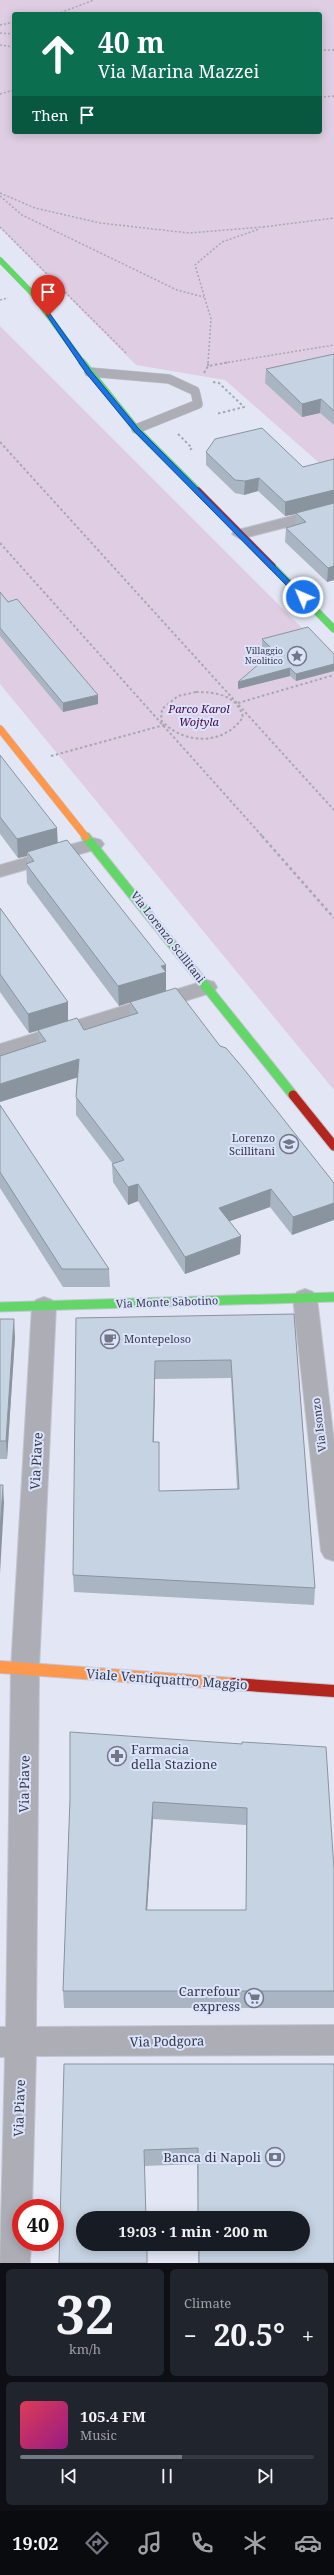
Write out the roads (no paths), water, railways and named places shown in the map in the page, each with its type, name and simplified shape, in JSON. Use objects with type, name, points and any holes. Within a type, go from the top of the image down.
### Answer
[{"type":"street","points":[[0,260],[32,293],[88,372],[136,429],[334,629]]},
{"type":"street","points":[[240,534],[334,510]]},
{"type":"street","name":"Via Lorenzo Scillitani","points":[[0,729],[94,844],[334,1146]]},
{"type":"street","points":[[0,871],[94,844]]},
{"type":"street","points":[[0,1051],[207,987]]},
{"type":"street","name":"Via Monte Sabotino","points":[[0,1308],[334,1297]]},
{"type":"street","name":"Via Isonzo","points":[[305,1298],[334,1551]]},
{"type":"street","name":"Via Piave","points":[[14,2263],[10,2042],[12,1668],[44,1306]]},
{"type":"street","name":"Viale Ventiquattro Maggio","points":[[12,1668],[334,1691]]},
{"type":"street","name":"Via Podgora","points":[[10,2042],[334,2040]]},
{"type":"lane","points":[[88,372],[169,379],[195,391],[198,404],[136,429]]},
{"type":"place","name":"Villaggio Neolitico","points":[[297,656]]},
{"type":"place","name":"Lorenzo Scillitani","points":[[289,1144]]},
{"type":"place","name":"Montepeloso","points":[[110,1339]]},
{"type":"place","name":"Farmacia della Stazione","points":[[117,1756]]},
{"type":"place","name":"Carrefour express","points":[[254,1998]]},
{"type":"place","name":"Banca di Napoli","points":[[275,2157]]},
{"type":"park label","name":"Parco Karol Wojtyla","points":[[199,715]]}]
